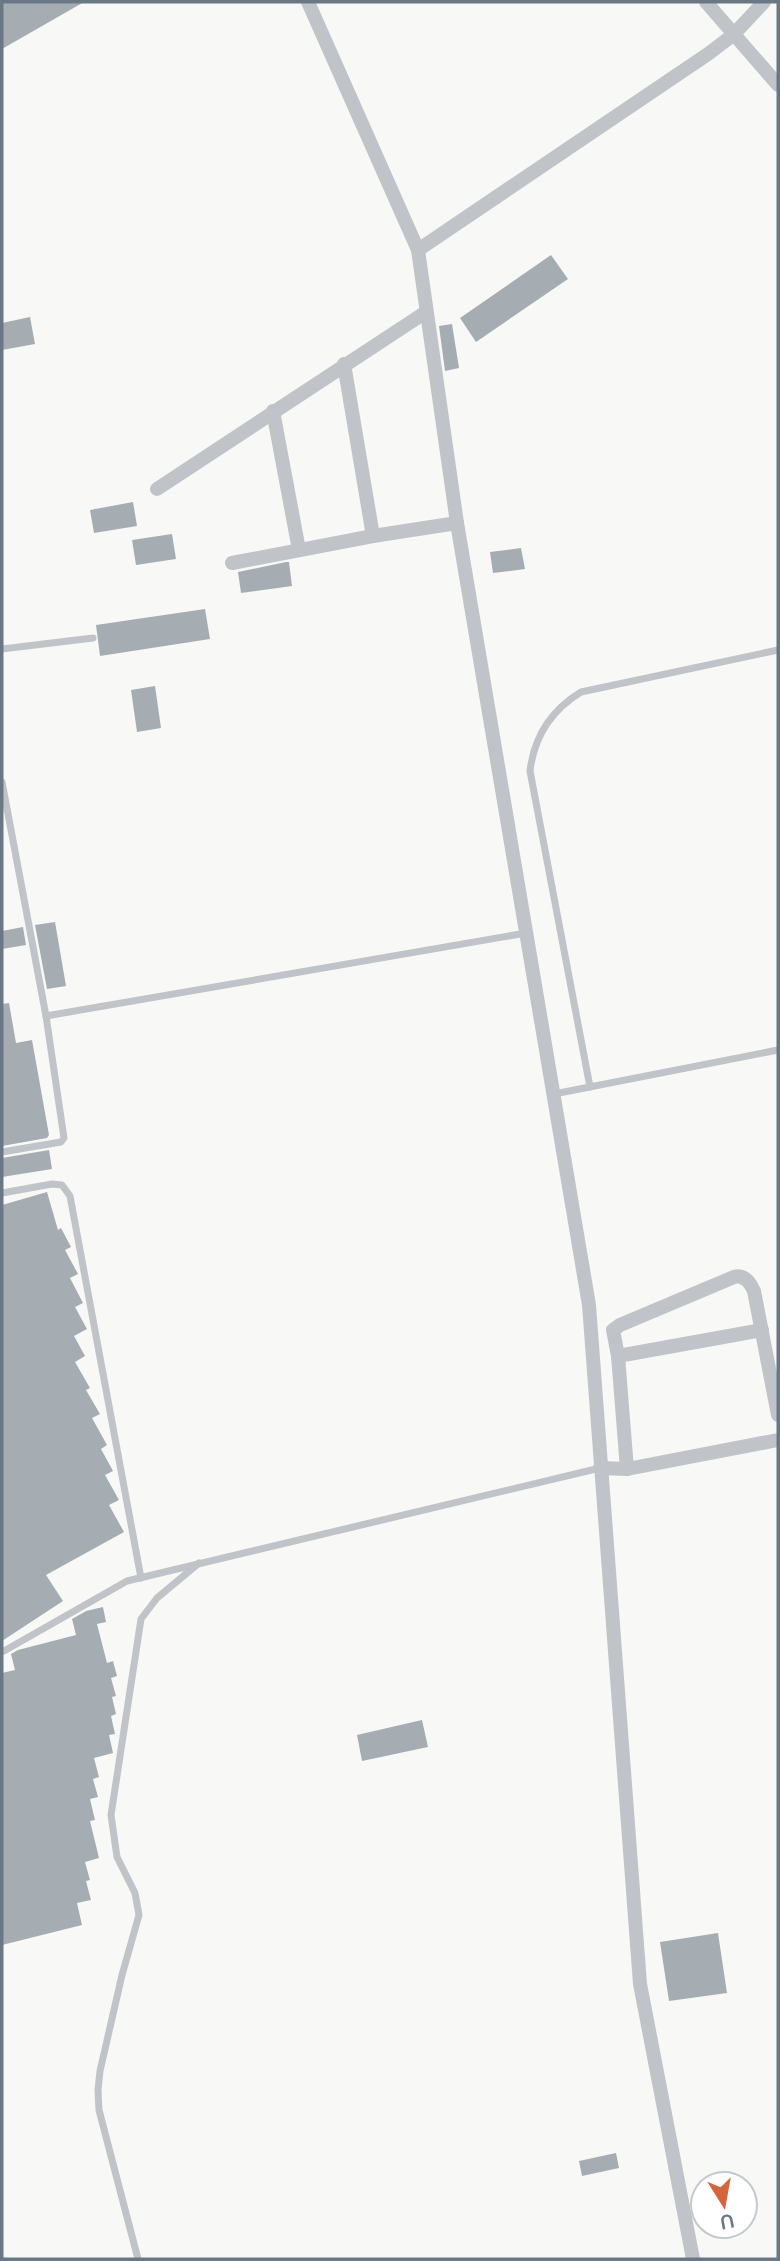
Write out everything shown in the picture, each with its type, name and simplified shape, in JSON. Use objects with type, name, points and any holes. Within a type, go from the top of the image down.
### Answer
[{"type":"street","points":[[308,2],[418,250],[457,523],[589,1305],[640,1984],[693,2259]]},
{"type":"street","points":[[706,2],[778,85]]},
{"type":"street","points":[[418,250],[733,35],[764,2]]},
{"type":"street","points":[[157,489],[426,312]]},
{"type":"street","points":[[344,364],[373,536]]},
{"type":"street","points":[[273,411],[299,550]]},
{"type":"street","points":[[232,563],[457,523]]},
{"type":"street","points":[[627,1469],[618,1356],[613,1334],[617,1326],[738,1276],[751,1284],[778,1415]]},
{"type":"street","points":[[618,1356],[762,1330]]},
{"type":"street","points":[[600,1468],[627,1469],[778,1440]]},
{"type":"lane","points":[[2,649],[93,638]]},
{"type":"lane","points":[[590,1087],[530,771],[533,750],[547,721],[565,702],[581,692],[778,650]]},
{"type":"lane","points":[[2,782],[46,1016],[64,1138],[61,1142],[2,1152]]},
{"type":"lane","points":[[46,1016],[526,933]]},
{"type":"lane","points":[[554,1094],[778,1051]]},
{"type":"lane","points":[[2,1193],[52,1184],[62,1185],[71,1196],[141,1578]]},
{"type":"lane","points":[[4,1651],[114,1588],[141,1578],[600,1468]]},
{"type":"lane","points":[[138,2259],[99,2110],[100,2071],[139,1914],[135,1893],[117,1857],[111,1815],[141,1619],[158,1598],[199,1563]]},
{"type":"building","points":[[2,2],[84,2],[2,49]]},
{"type":"building","points":[[551,255],[568,279],[476,342],[460,318]]},
{"type":"building","points":[[30,317],[35,344],[2,350],[2,323]]},
{"type":"building","points":[[452,324],[459,368],[445,371],[439,326]]},
{"type":"building","points":[[133,502],[137,526],[94,533],[90,510]]},
{"type":"building","points":[[172,534],[176,559],[136,565],[132,540]]},
{"type":"building","points":[[521,548],[525,569],[493,573],[490,552]]},
{"type":"building","points":[[289,562],[292,586],[241,593],[238,572]]},
{"type":"building","points":[[205,609],[210,639],[100,656],[96,625]]},
{"type":"building","points":[[155,686],[161,728],[137,732],[131,690]]},
{"type":"building","points":[[55,922],[66,986],[47,989],[35,925]]},
{"type":"building","points":[[23,927],[26,945],[2,949],[2,931]]},
{"type":"building","points":[[9,1003],[16,1043],[32,1040],[49,1135],[47,1138],[2,1146],[2,1004]]},
{"type":"building","points":[[49,1150],[52,1169],[2,1177],[2,1158]]},
{"type":"building","points":[[47,1192],[58,1230],[61,1228],[71,1247],[65,1250],[78,1274],[70,1278],[83,1303],[75,1307],[87,1329],[74,1336],[85,1356],[75,1362],[90,1388],[86,1390],[100,1414],[92,1418],[107,1445],[101,1449],[113,1471],[105,1475],[119,1500],[109,1505],[124,1532],[46,1575],[63,1601],[2,1641],[2,1205]]},
{"type":"building","points":[[103,1607],[106,1622],[97,1624],[107,1663],[113,1661],[117,1676],[111,1678],[116,1696],[112,1697],[116,1714],[111,1716],[115,1734],[109,1735],[113,1753],[94,1758],[99,1777],[93,1779],[98,1797],[90,1799],[95,1820],[90,1821],[99,1858],[85,1862],[90,1880],[86,1881],[91,1900],[77,1903],[82,1925],[2,1945],[2,1673],[15,1670],[11,1654],[76,1635],[72,1619],[86,1611]]},
{"type":"building","points":[[422,1720],[428,1747],[362,1761],[357,1735]]},
{"type":"building","points":[[718,1933],[727,1993],[669,2001],[660,1942]]},
{"type":"building","points":[[616,2153],[619,2168],[582,2176],[579,2161]]}]
